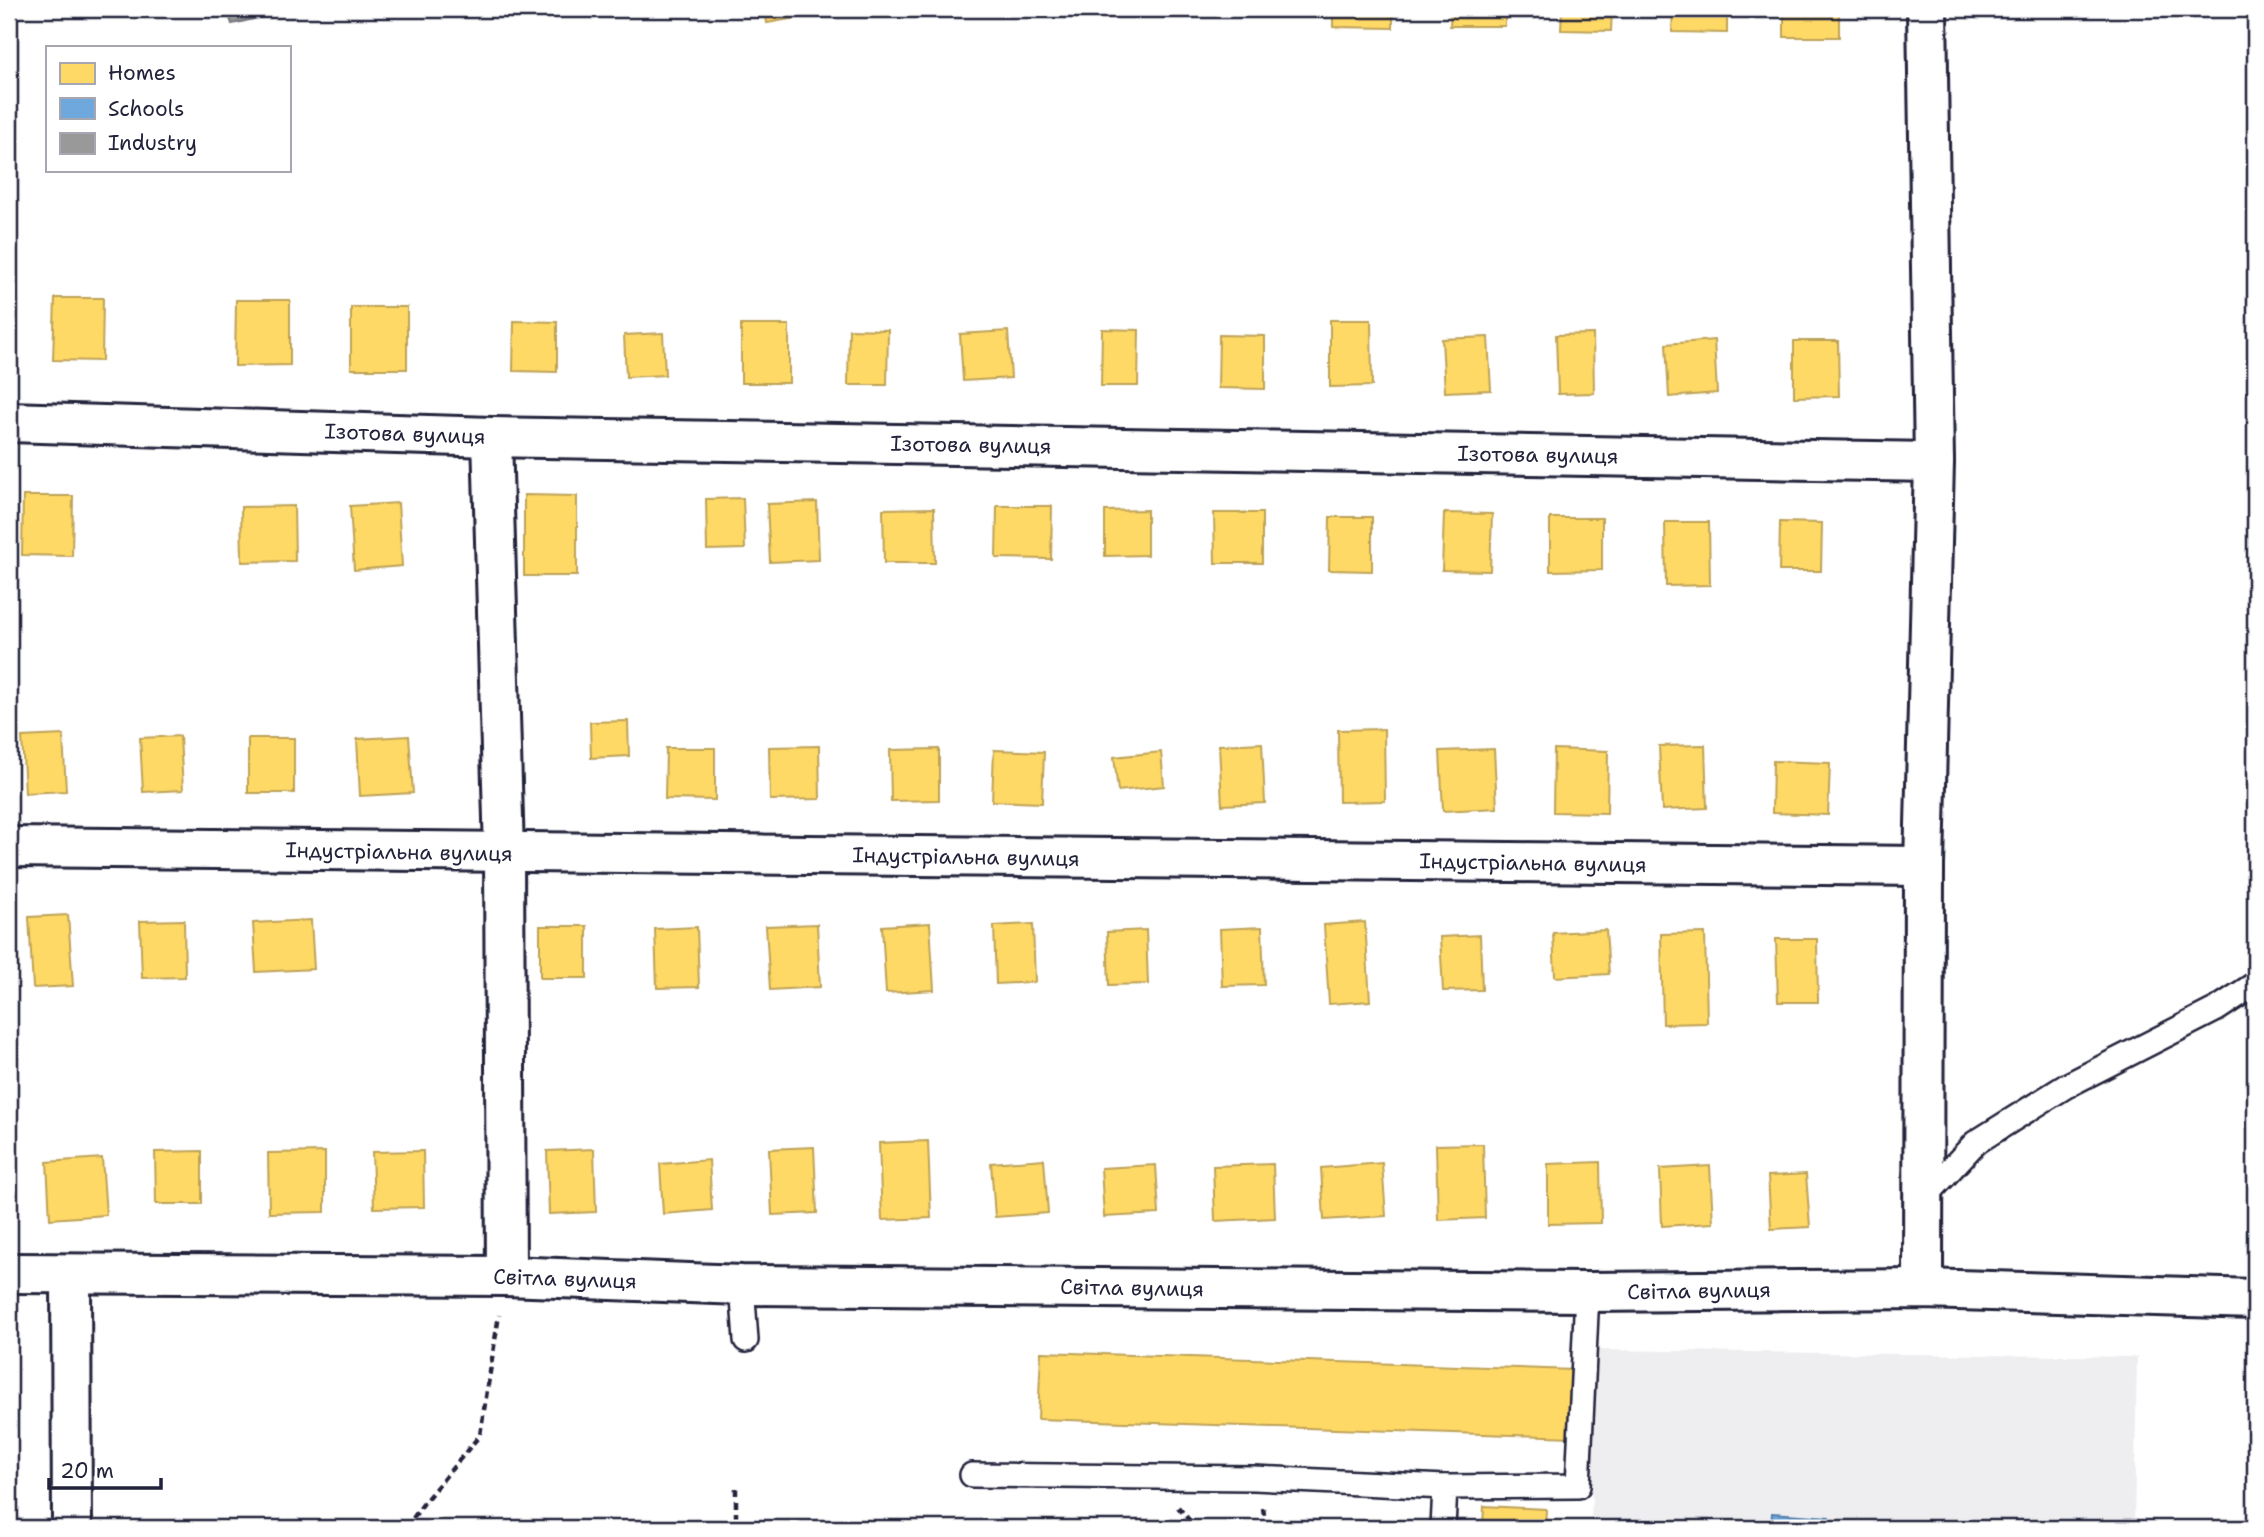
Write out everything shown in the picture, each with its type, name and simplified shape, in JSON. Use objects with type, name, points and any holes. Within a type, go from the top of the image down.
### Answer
[{"type":"street","points":[[1923,1289],[1924,866],[1934,462],[1927,9]]},
{"type":"street","name":"Ізотова вулиця","points":[[9,422],[492,437],[1934,462]]},
{"type":"street","points":[[492,437],[504,853],[506,1276]]},
{"type":"street","name":"Індустріальна вулиця","points":[[9,847],[1924,866]]},
{"type":"street","name":"Світла вулиця","points":[[9,1273],[506,1276],[742,1285],[1587,1292],[1923,1289],[2255,1299]]},
{"type":"street","points":[[71,1274],[72,1528]]},
{"type":"lane","points":[[1924,1198],[1975,1143],[2066,1086],[2217,1009],[2255,984]]},
{"type":"lane","points":[[742,1285],[746,1340]]},
{"type":"lane","points":[[972,1475],[1254,1478],[1444,1487],[1578,1486],[1587,1292]]},
{"type":"lane","points":[[1443,1528],[1444,1487]]},
{"type":"path","points":[[406,1528],[480,1435],[506,1276]]},
{"type":"path","points":[[736,1488],[736,1528]]},
{"type":"shaded area","points":[[1595,1350],[2137,1357],[2134,1528],[1591,1528]]},
{"type":"building: Homes","points":[[765,9],[806,9],[807,16],[767,23]]},
{"type":"building: Homes","points":[[1333,9],[1393,9],[1393,28],[1333,27]]},
{"type":"building: Homes","points":[[1451,9],[1505,9],[1505,26],[1450,26]]},
{"type":"building: Homes","points":[[1562,9],[1612,9],[1611,31],[1561,30]]},
{"type":"building: Homes","points":[[1673,9],[1727,9],[1727,33],[1672,32]]},
{"type":"building: Homes","points":[[1784,9],[1839,9],[1839,37],[1784,37]]},
{"type":"building: Homes","points":[[55,298],[103,298],[102,361],[53,360]]},
{"type":"building: Homes","points":[[236,300],[290,300],[290,365],[235,366]]},
{"type":"building: Homes","points":[[351,307],[407,307],[407,369],[351,369]]},
{"type":"building: Homes","points":[[1330,320],[1371,320],[1372,386],[1330,387]]},
{"type":"building: Homes","points":[[514,321],[557,322],[557,372],[513,371]]},
{"type":"building: Homes","points":[[741,325],[789,325],[789,383],[741,383]]},
{"type":"building: Homes","points":[[849,329],[888,330],[887,385],[848,385]]},
{"type":"building: Homes","points":[[1102,329],[1139,330],[1138,386],[1101,386]]},
{"type":"building: Homes","points":[[1008,331],[1011,378],[963,381],[960,334]]},
{"type":"building: Homes","points":[[663,333],[665,375],[626,377],[624,335]]},
{"type":"building: Homes","points":[[1593,334],[1594,393],[1558,394],[1556,335]]},
{"type":"building: Homes","points":[[1219,335],[1265,336],[1265,389],[1218,388]]},
{"type":"building: Homes","points":[[1488,337],[1491,390],[1445,392],[1442,339]]},
{"type":"building: Homes","points":[[1714,340],[1717,393],[1669,397],[1666,344]]},
{"type":"building: Homes","points":[[1794,341],[1838,341],[1839,396],[1794,397]]},
{"type":"building: Homes","points":[[524,495],[577,496],[577,576],[524,576]]},
{"type":"building: Homes","points":[[23,496],[73,496],[72,556],[22,555]]},
{"type":"building: Homes","points":[[743,498],[745,549],[707,550],[706,499]]},
{"type":"building: Homes","points":[[817,502],[819,560],[770,562],[767,504]]},
{"type":"building: Homes","points":[[398,503],[402,566],[354,570],[350,506]]},
{"type":"building: Homes","points":[[294,506],[295,561],[242,562],[241,507]]},
{"type":"building: Homes","points":[[997,506],[1052,506],[1051,559],[996,558]]},
{"type":"building: Homes","points":[[934,508],[935,563],[884,563],[883,509]]},
{"type":"building: Homes","points":[[1147,510],[1147,555],[1105,556],[1105,511]]},
{"type":"building: Homes","points":[[1214,513],[1262,513],[1262,563],[1215,563]]},
{"type":"building: Homes","points":[[1444,513],[1492,514],[1490,571],[1442,570]]},
{"type":"building: Homes","points":[[1330,517],[1372,517],[1372,571],[1329,570]]},
{"type":"building: Homes","points":[[1550,518],[1602,518],[1602,570],[1550,571]]},
{"type":"building: Homes","points":[[1665,522],[1709,522],[1710,585],[1666,586]]},
{"type":"building: Homes","points":[[1780,522],[1822,523],[1821,571],[1779,571]]},
{"type":"building: Homes","points":[[628,721],[629,756],[591,758],[590,722]]},
{"type":"building: Homes","points":[[1384,729],[1385,801],[1339,802],[1338,730]]},
{"type":"building: Homes","points":[[63,735],[66,791],[25,793],[22,737]]},
{"type":"building: Homes","points":[[180,736],[183,790],[143,792],[140,738]]},
{"type":"building: Homes","points":[[409,736],[413,793],[360,796],[357,739]]},
{"type":"building: Homes","points":[[248,738],[294,738],[294,793],[248,793]]},
{"type":"building: Homes","points":[[1262,743],[1265,803],[1222,805],[1219,745]]},
{"type":"building: Homes","points":[[1705,745],[1707,808],[1662,810],[1659,746]]},
{"type":"building: Homes","points":[[819,746],[820,799],[770,800],[769,747]]},
{"type":"building: Homes","points":[[666,748],[715,748],[715,800],[665,799]]},
{"type":"building: Homes","points":[[939,749],[939,800],[891,801],[890,750]]},
{"type":"building: Homes","points":[[1494,749],[1497,808],[1443,811],[1440,751]]},
{"type":"building: Homes","points":[[1554,749],[1608,751],[1607,813],[1553,812]]},
{"type":"building: Homes","points":[[994,750],[1044,752],[1042,803],[992,801]]},
{"type":"building: Homes","points":[[1161,752],[1164,786],[1118,791],[1114,757]]},
{"type":"building: Homes","points":[[1773,761],[1830,763],[1828,815],[1772,813]]},
{"type":"building: Homes","points":[[68,915],[73,986],[33,988],[29,917]]},
{"type":"building: Homes","points":[[184,920],[185,977],[142,978],[140,921]]},
{"type":"building: Homes","points":[[311,920],[314,969],[256,972],[253,923]]},
{"type":"building: Homes","points":[[1365,922],[1370,1001],[1329,1004],[1324,925]]},
{"type":"building: Homes","points":[[930,923],[934,990],[886,993],[882,926]]},
{"type":"building: Homes","points":[[817,924],[820,987],[770,990],[766,926]]},
{"type":"building: Homes","points":[[1033,924],[1035,982],[996,984],[994,926]]},
{"type":"building: Homes","points":[[540,926],[587,926],[587,978],[540,978]]},
{"type":"building: Homes","points":[[697,927],[699,987],[657,988],[655,929]]},
{"type":"building: Homes","points":[[1262,927],[1264,985],[1222,986],[1220,929]]},
{"type":"building: Homes","points":[[1146,930],[1148,984],[1109,985],[1107,932]]},
{"type":"building: Homes","points":[[1606,930],[1609,974],[1555,977],[1553,933]]},
{"type":"building: Homes","points":[[1705,933],[1707,1023],[1663,1024],[1661,934]]},
{"type":"building: Homes","points":[[1480,935],[1482,990],[1443,991],[1440,937]]},
{"type":"building: Homes","points":[[1776,939],[1817,939],[1818,1002],[1778,1002]]},
{"type":"building: Homes","points":[[928,1141],[931,1218],[882,1220],[879,1143]]},
{"type":"building: Homes","points":[[1483,1144],[1485,1218],[1438,1220],[1436,1145]]},
{"type":"building: Homes","points":[[814,1147],[817,1213],[772,1215],[769,1149]]},
{"type":"building: Homes","points":[[594,1149],[596,1212],[549,1214],[547,1151]]},
{"type":"building: Homes","points":[[202,1151],[202,1204],[156,1204],[155,1152]]},
{"type":"building: Homes","points":[[423,1151],[424,1207],[374,1208],[372,1152]]},
{"type":"building: Homes","points":[[325,1152],[325,1212],[269,1213],[268,1153]]},
{"type":"building: Homes","points":[[102,1158],[106,1215],[50,1219],[47,1162]]},
{"type":"building: Homes","points":[[1044,1159],[1048,1213],[995,1217],[991,1163]]},
{"type":"building: Homes","points":[[709,1160],[712,1210],[663,1214],[660,1164]]},
{"type":"building: Homes","points":[[1600,1162],[1601,1223],[1548,1224],[1548,1164]]},
{"type":"building: Homes","points":[[1382,1163],[1386,1216],[1324,1220],[1321,1168]]},
{"type":"building: Homes","points":[[1273,1164],[1275,1218],[1215,1221],[1213,1166]]},
{"type":"building: Homes","points":[[1156,1165],[1159,1214],[1104,1217],[1101,1168]]},
{"type":"building: Homes","points":[[1710,1166],[1713,1223],[1662,1226],[1660,1169]]},
{"type":"building: Homes","points":[[1806,1174],[1810,1227],[1771,1229],[1768,1176]]},
{"type":"building: Homes","points":[[1041,1352],[1575,1370],[1573,1437],[1038,1419]]},
{"type":"building: Homes","points":[[1484,1506],[1546,1509],[1545,1528],[1483,1528]]},
{"type":"building: Schools","points":[[1772,1513],[1829,1517],[1828,1528],[1771,1528]]},
{"type":"building: Industry","points":[[227,9],[297,9],[232,24]]}]
